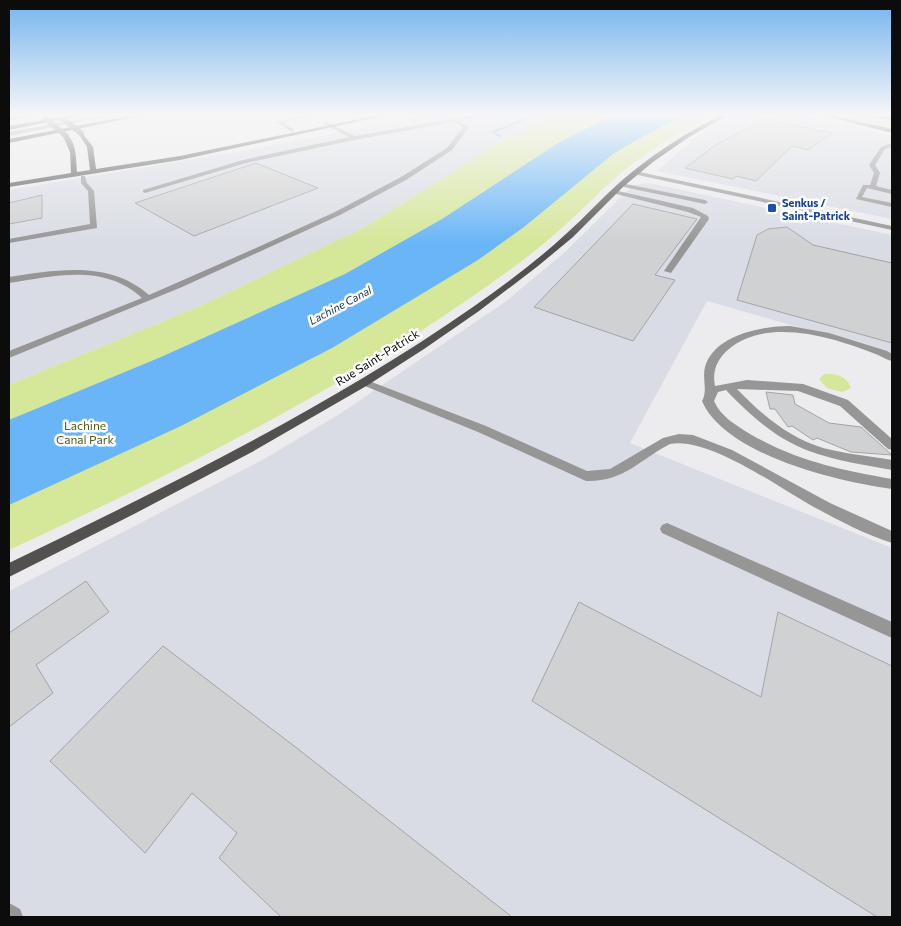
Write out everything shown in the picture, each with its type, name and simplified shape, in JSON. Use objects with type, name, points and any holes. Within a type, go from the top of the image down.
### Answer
[{"type":"main road","points":[[73,158],[74,172]]},
{"type":"main road","points":[[91,158],[92,169]]},
{"type":"main road","points":[[9,185],[148,158]]},
{"type":"main road","points":[[92,169],[178,158]]},
{"type":"main road","name":"Rue Saint-Patrick","points":[[9,570],[201,473],[364,382],[451,326],[511,283],[572,233],[634,173],[655,158]]},
{"type":"main road","points":[[9,179],[74,172]]},
{"type":"street","points":[[145,191],[258,158]]},
{"type":"street","points":[[9,355],[148,298],[279,241],[404,179],[438,158]]},
{"type":"street","points":[[872,188],[877,172],[872,165],[876,158]]},
{"type":"street","points":[[83,177],[92,169]]},
{"type":"street","points":[[9,241],[94,226],[91,192],[83,177],[74,172]]},
{"type":"street","points":[[634,173],[892,228]]},
{"type":"street","points":[[892,192],[865,186],[858,198],[892,204]]},
{"type":"street","points":[[617,189],[705,202]]},
{"type":"street","points":[[617,189],[697,212],[705,219],[668,271]]},
{"type":"street","points":[[697,212],[715,191]]},
{"type":"street","points":[[9,280],[71,274],[108,275],[124,280],[148,298]]},
{"type":"street","points":[[711,396],[708,377],[710,369],[727,345],[745,337],[775,330],[800,330],[883,353],[892,358]]},
{"type":"street","points":[[364,382],[482,429],[586,476],[598,478],[624,468],[668,440],[679,438],[701,440],[818,503],[892,537]]},
{"type":"street","points":[[892,446],[844,403],[799,386],[747,384],[728,386],[714,390],[708,401],[711,410],[722,421],[772,453],[814,469],[892,484]]},
{"type":"street","points":[[728,386],[758,416],[776,430],[809,448],[892,465]]},
{"type":"street","points":[[667,529],[892,630]]},
{"type":"street","points":[[9,914],[12,917]]},
{"type":"shaded area","points":[[200,158],[475,158],[365,227],[200,306],[9,385],[9,190]]},
{"type":"shaded area","points":[[672,158],[892,158],[892,219],[657,171]]},
{"type":"shaded area","points":[[649,183],[892,235],[892,354],[707,301],[630,443],[892,548],[892,917],[9,917],[9,591],[264,459],[338,415],[505,302],[565,252],[633,185]]},
{"type":"green space","name":"Lachine Canal Park","points":[[475,158],[640,158],[615,178],[552,237],[518,264],[415,335],[303,402],[245,434],[127,494],[9,550],[9,385],[200,306],[365,227]]},
{"type":"green space","points":[[824,374],[832,374],[844,378],[851,388],[842,392],[827,388],[819,379]]},
{"type":"water","name":"Lachine Canal","points":[[535,158],[608,158],[524,227],[478,260],[332,348],[181,426],[9,505],[9,420],[161,357],[345,274],[442,219]]},
{"type":"building","points":[[698,158],[779,158],[756,181],[736,176],[733,179],[685,168]]},
{"type":"building","points":[[256,163],[318,188],[194,236],[135,203]]},
{"type":"building","points":[[42,195],[42,218],[9,224],[9,203]]},
{"type":"building","points":[[633,204],[697,219],[655,275],[675,280],[633,341],[534,307]]},
{"type":"building","points":[[787,227],[813,245],[892,263],[892,343],[737,300],[757,235],[768,229]]},
{"type":"building","points":[[766,392],[793,395],[795,404],[829,423],[861,427],[892,455],[851,452],[817,438],[813,440],[792,426],[788,427],[775,409],[770,409]]},
{"type":"building","points":[[86,581],[109,612],[36,665],[53,693],[9,727],[9,633]]},
{"type":"building","points":[[579,602],[761,697],[778,612],[892,666],[892,917],[877,917],[532,701]]},
{"type":"building","points":[[163,646],[512,917],[281,917],[219,858],[237,833],[192,793],[145,853],[50,761]]},
{"type":"place","name":"Senkus / Saint-Patrick","points":[[772,208]]}]
